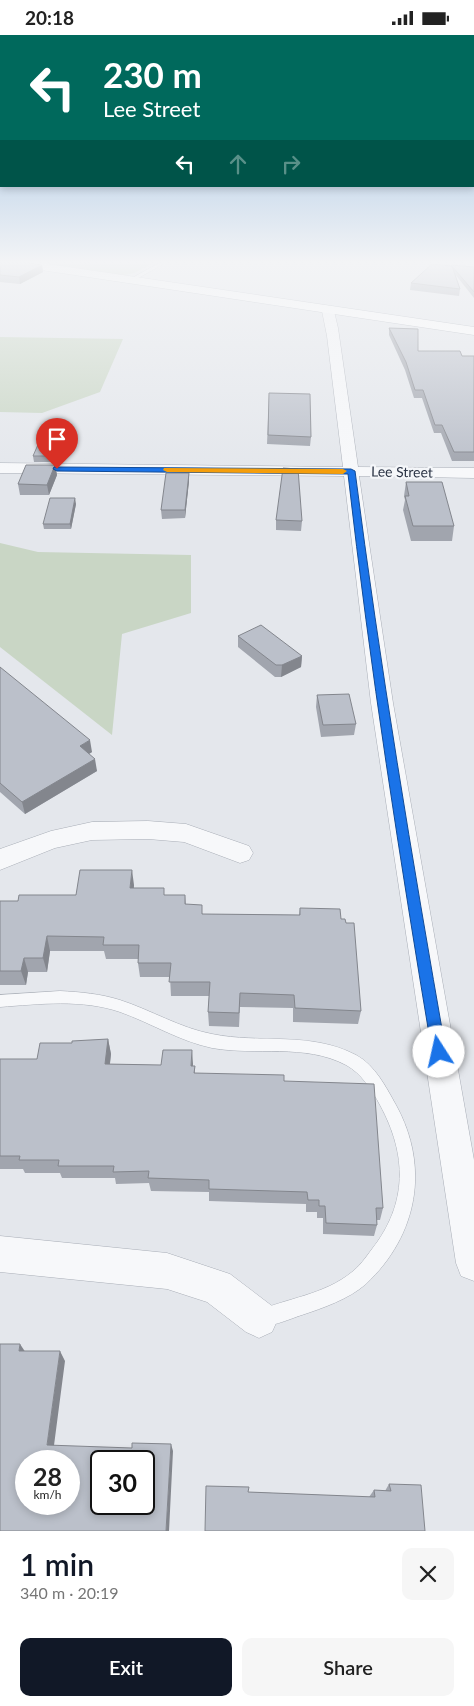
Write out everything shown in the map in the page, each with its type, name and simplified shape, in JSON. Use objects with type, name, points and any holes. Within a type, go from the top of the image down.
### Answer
[{"type":"street","points":[[333,332],[369,615],[394,790],[474,1263]]},
{"type":"street","name":"Lee Street","points":[[0,469],[474,473]]},
{"type":"street","points":[[0,859],[51,840],[92,831],[148,830],[186,833],[240,853]]},
{"type":"street","points":[[0,1254],[167,1271],[217,1287],[259,1319]]},
{"type":"lane","points":[[0,1001],[88,999],[118,1005],[185,1034],[214,1041],[308,1046],[331,1051],[353,1062],[372,1078],[394,1114],[407,1152],[408,1185],[402,1218],[385,1249],[359,1278],[321,1299],[259,1319]]},
{"type":"green space","points":[[0,337],[123,339],[100,392],[42,413],[0,412]]},
{"type":"green space","points":[[0,543],[38,552],[191,555],[191,613],[122,634],[112,735],[0,647]]},
{"type":"building","points":[[391,332],[418,332],[418,351],[460,351],[462,356],[474,356],[474,452],[454,452],[442,425],[435,425],[423,390],[415,390],[406,362]]},
{"type":"building","points":[[269,393],[310,394],[311,437],[268,435]]},
{"type":"building","points":[[44,431],[71,431],[61,456],[33,456]]},
{"type":"building","points":[[26,465],[55,465],[47,485],[18,484]]},
{"type":"building","points":[[283,468],[298,469],[302,521],[276,520]]},
{"type":"building","points":[[166,473],[189,473],[185,510],[161,510]]},
{"type":"building","points":[[406,482],[442,482],[454,526],[413,526],[405,496],[409,496]]},
{"type":"building","points":[[50,498],[75,498],[70,524],[43,524]]},
{"type":"building","points":[[261,625],[302,656],[282,665],[276,665],[238,636]]},
{"type":"building","points":[[0,667],[90,740],[80,746],[95,759],[22,802],[0,783]]},
{"type":"building","points":[[349,694],[356,724],[323,725],[317,695]]},
{"type":"building","points":[[80,870],[132,870],[130,888],[164,888],[164,895],[185,895],[185,904],[202,905],[202,914],[300,915],[300,908],[340,909],[341,919],[345,919],[346,923],[354,923],[361,1011],[295,1008],[294,995],[240,993],[239,1013],[208,1012],[210,982],[169,982],[171,963],[138,963],[139,945],[103,945],[104,937],[47,936],[43,958],[24,958],[21,971],[0,971],[0,901],[18,901],[19,895],[76,895]]},
{"type":"building","points":[[108,1039],[105,1064],[161,1065],[163,1050],[192,1050],[191,1066],[195,1066],[194,1073],[284,1075],[284,1081],[374,1084],[383,1208],[376,1208],[377,1225],[326,1223],[325,1206],[319,1206],[319,1200],[308,1200],[307,1192],[209,1189],[209,1180],[148,1178],[149,1171],[113,1172],[114,1166],[58,1166],[59,1160],[19,1160],[20,1156],[0,1156],[0,1059],[37,1059],[40,1043],[72,1043],[72,1041]]},
{"type":"building","points":[[0,1344],[20,1344],[19,1351],[60,1351],[47,1445],[132,1448],[132,1443],[171,1444],[166,1531],[0,1531]]},
{"type":"building","points":[[389,1484],[421,1485],[425,1531],[205,1531],[206,1486],[249,1487],[248,1492],[375,1497],[374,1490],[391,1491]]},
{"type":"slow traffic","points":[[167,470],[343,471]]},
{"type":"route","points":[[57,469],[351,471],[369,615],[396,799],[439,1052]]}]
